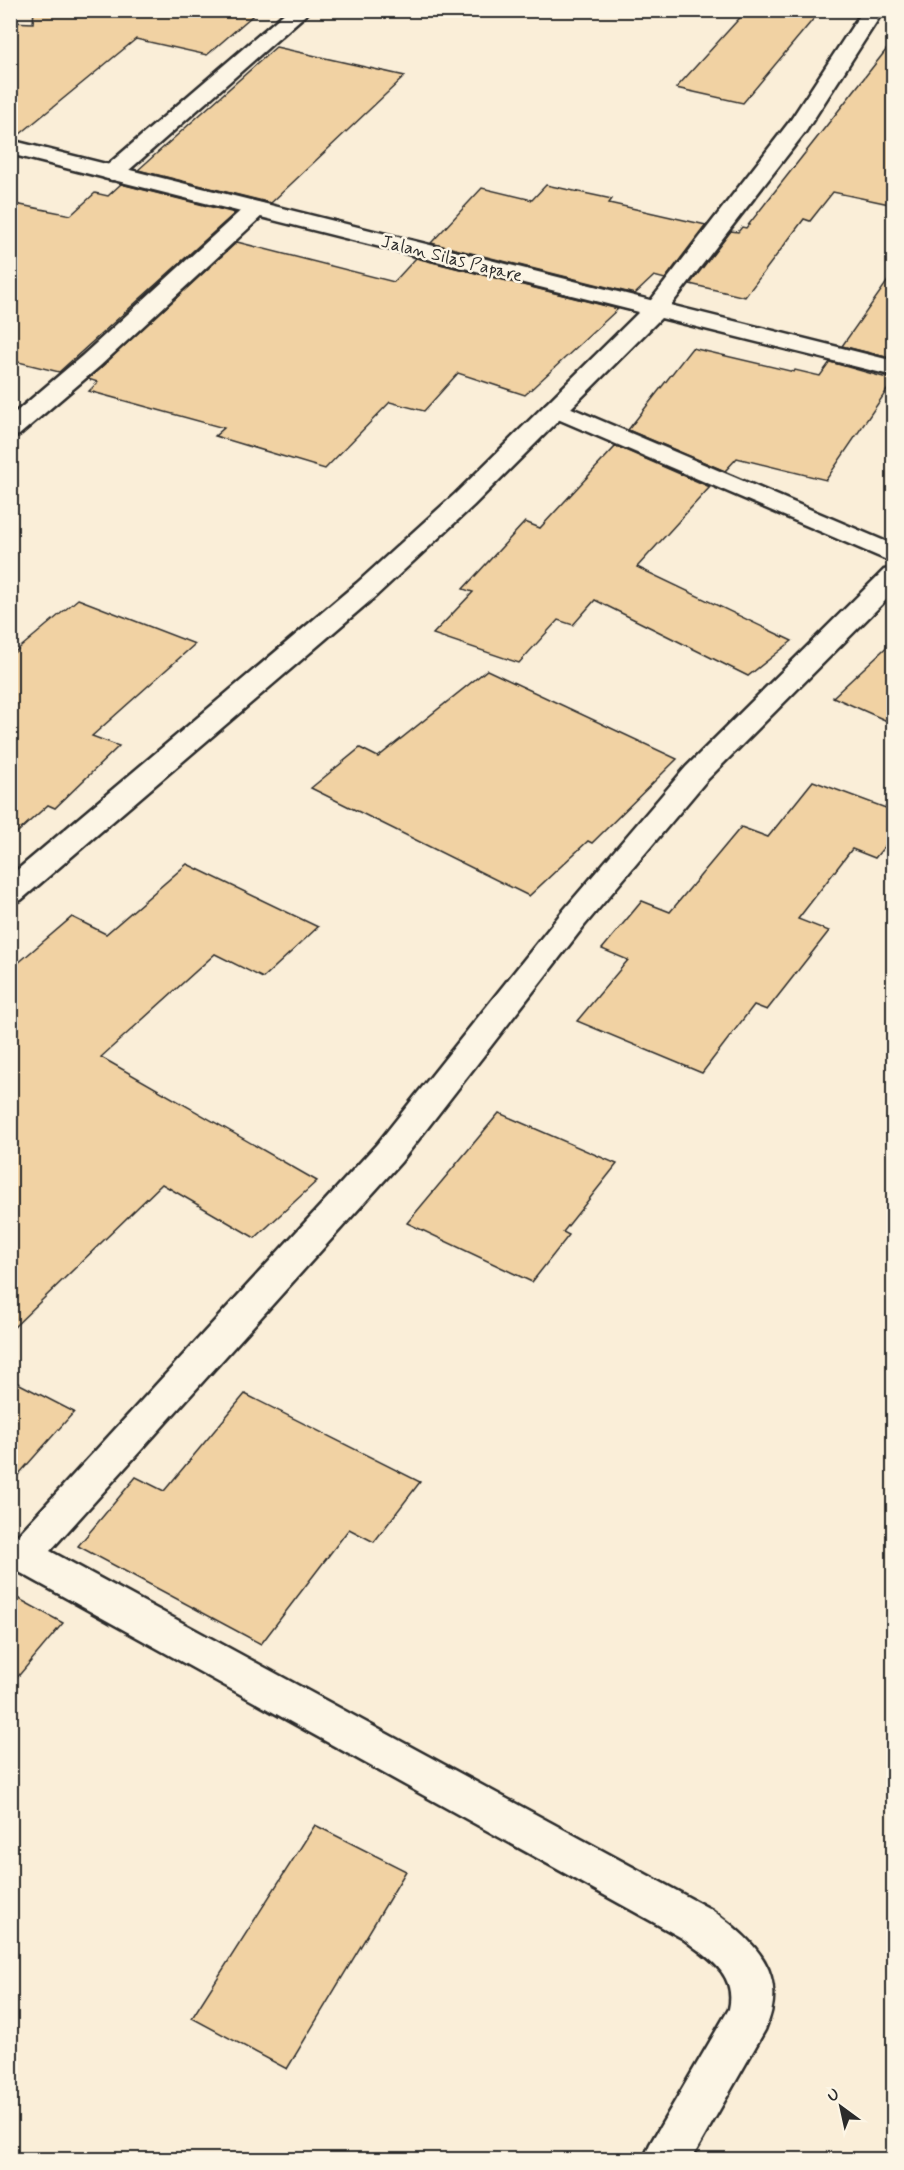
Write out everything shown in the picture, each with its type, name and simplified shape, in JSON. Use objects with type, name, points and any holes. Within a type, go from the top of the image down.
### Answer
[{"type":"street","points":[[112,173],[301,10]]},
{"type":"street","points":[[10,893],[367,589],[464,500],[656,309],[772,163],[845,61],[874,10]]},
{"type":"street","name":"Jalan Silas Papare","points":[[10,147],[894,369]]},
{"type":"street","points":[[10,430],[91,361],[256,209]]},
{"type":"street","points":[[555,409],[894,555]]},
{"type":"street","points":[[666,2160],[750,2015],[753,1991],[747,1971],[728,1947],[697,1924],[17,1551],[389,1154],[573,919],[696,774],[894,576]]},
{"type":"building","points":[[34,10],[259,10],[207,55],[136,39],[14,139],[10,138],[10,22],[33,23]]},
{"type":"building","points":[[747,10],[821,10],[743,103],[676,88]]},
{"type":"building","points":[[894,40],[894,205],[833,192],[810,221],[804,219],[745,297],[690,284],[731,231],[738,232],[742,227],[746,228]]},
{"type":"building","points":[[276,47],[405,76],[271,203],[138,170]]},
{"type":"building","points":[[121,184],[235,213],[59,372],[10,360],[10,203],[71,215],[95,193],[108,196]]},
{"type":"building","points":[[546,185],[612,199],[609,203],[706,225],[665,279],[654,276],[635,294],[431,243],[482,188],[532,200]]},
{"type":"building","points":[[237,242],[394,282],[416,258],[618,309],[525,395],[458,373],[424,411],[390,402],[325,469],[215,436],[224,428],[89,391],[98,382],[88,379]]},
{"type":"building","points":[[894,272],[894,359],[842,346]]},
{"type":"building","points":[[692,348],[820,376],[830,362],[894,380],[826,480],[737,458],[725,471],[628,430]]},
{"type":"building","points":[[616,446],[710,487],[637,567],[792,641],[748,676],[595,600],[573,625],[558,620],[519,663],[433,634],[473,592],[463,589],[525,522],[540,528]]},
{"type":"building","points":[[78,599],[195,644],[92,736],[119,746],[55,808],[48,805],[10,839],[10,656]]},
{"type":"building","points":[[894,640],[894,724],[833,697]]},
{"type":"building","points":[[487,670],[677,759],[592,843],[588,841],[529,896],[311,788],[360,748],[378,757]]},
{"type":"building","points":[[813,781],[894,811],[894,835],[875,858],[852,849],[798,919],[829,931],[767,1010],[754,1005],[702,1073],[577,1021],[628,960],[602,949],[642,901],[670,912],[741,827],[768,837]]},
{"type":"building","points":[[187,864],[318,927],[263,978],[215,954],[101,1057],[317,1181],[255,1238],[162,1184],[10,1331],[10,970],[72,917],[106,934]]},
{"type":"building","points":[[499,1113],[617,1164],[563,1232],[569,1235],[532,1282],[407,1223]]},
{"type":"building","points":[[10,1379],[74,1412],[10,1484]]},
{"type":"building","points":[[245,1394],[420,1482],[374,1542],[349,1529],[261,1644],[78,1546],[136,1477],[164,1491]]},
{"type":"building","points":[[10,1594],[63,1623],[10,1686]]},
{"type":"building","points":[[315,1825],[406,1871],[287,2069],[192,2018]]}]
